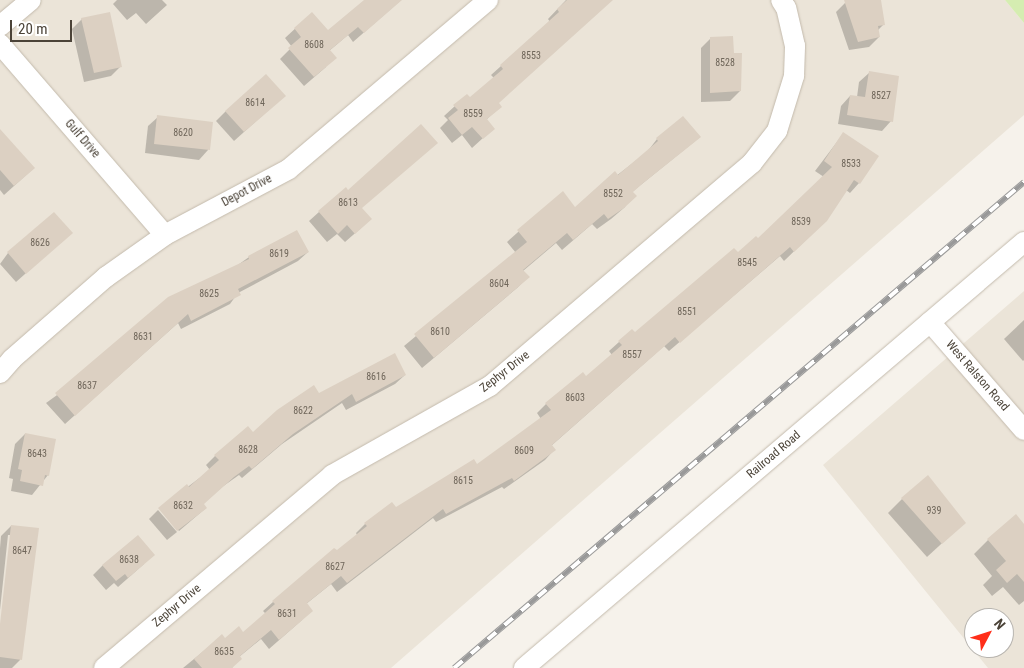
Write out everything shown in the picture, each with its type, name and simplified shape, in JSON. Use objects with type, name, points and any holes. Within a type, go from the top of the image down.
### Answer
[{"type":"street","points":[[0,26],[31,0]]},
{"type":"street","name":"Depot Drive","points":[[0,372],[12,358],[106,277],[165,234],[289,169],[488,0]]},
{"type":"street","name":"Zephyr Drive","points":[[104,668],[332,474],[490,386],[752,163],[777,131],[794,76],[795,46],[781,0]]},
{"type":"street","name":"Gulf Drive","points":[[0,44],[165,234]]},
{"type":"street","name":"Railroad Road","points":[[524,668],[1024,242]]},
{"type":"street","name":"West Ralston Road","points":[[930,322],[1024,430]]},
{"type":"shaded area","points":[[0,0],[1005,0],[1024,23],[1024,115],[391,668],[0,668]]},
{"type":"shaded area","points":[[1024,291],[1024,668],[988,668],[980,658],[1014,658],[1014,608],[964,608],[964,638],[823,465]]},
{"type":"green space","points":[[1005,0],[1024,0],[1024,23]]},
{"type":"building","points":[[364,0],[402,0],[364,33],[358,27],[330,50],[337,58],[314,77],[288,48],[301,37],[294,28],[312,12],[328,30]]},
{"type":"building","points":[[567,0],[613,0],[499,103],[502,107],[487,119],[495,129],[483,139],[472,127],[462,135],[448,118],[458,110],[453,105],[467,94],[470,97],[503,69],[500,65],[559,12],[557,9]]},
{"type":"building","points":[[844,0],[881,0],[885,25],[878,26],[880,37],[858,42]]},
{"type":"building","points":[[110,12],[122,67],[94,73],[81,18]]},
{"type":"building","points":[[733,36],[734,53],[742,53],[741,91],[710,93],[710,37]]},
{"type":"building","points":[[869,71],[899,76],[893,122],[847,115],[850,95],[865,97]]},
{"type":"building","points":[[266,74],[286,96],[244,132],[225,111]]},
{"type":"building","points":[[157,115],[213,122],[210,150],[154,144]]},
{"type":"building","points":[[683,116],[701,137],[633,192],[637,196],[624,208],[608,219],[604,214],[573,240],[567,233],[523,270],[530,277],[434,358],[414,334],[527,242],[517,230],[563,191],[575,207],[615,171],[618,175],[658,141],[656,138]]},
{"type":"building","points":[[421,124],[438,143],[362,208],[372,219],[355,234],[347,225],[338,234],[318,211],[346,187],[348,190]]},
{"type":"building","points":[[0,129],[35,168],[14,186],[0,170]]},
{"type":"building","points":[[843,132],[879,156],[860,184],[854,180],[827,221],[794,252],[790,247],[680,343],[675,337],[552,445],[556,450],[514,481],[512,478],[446,514],[443,509],[347,583],[341,576],[307,603],[313,611],[279,640],[271,630],[240,656],[242,659],[232,668],[202,668],[194,659],[222,634],[225,638],[239,626],[243,632],[275,604],[272,601],[334,548],[337,550],[367,526],[364,523],[392,502],[396,507],[474,459],[477,464],[551,410],[545,403],[583,372],[586,376],[622,345],[618,341],[632,329],[635,332],[734,248],[738,252],[756,236],[758,238],[832,167],[824,161]]},
{"type":"building","points":[[54,212],[73,233],[26,274],[7,252]]},
{"type":"building","points":[[297,230],[309,252],[238,289],[241,295],[191,321],[188,314],[75,416],[55,393],[168,297],[249,259],[248,256]]},
{"type":"building","points":[[395,353],[406,375],[356,402],[352,394],[293,434],[252,469],[249,466],[234,477],[204,504],[207,508],[177,531],[158,508],[187,484],[189,487],[219,460],[214,455],[248,426],[253,432],[277,410],[314,385],[319,393]]},
{"type":"building","points":[[25,433],[56,439],[49,476],[45,475],[43,486],[20,481],[22,470],[18,469]]},
{"type":"building","points":[[928,475],[966,523],[942,544],[901,498]]},
{"type":"building","points":[[1016,514],[1024,524],[1024,582],[1017,574],[1007,583],[996,570],[1006,561],[987,539]]},
{"type":"building","points":[[11,525],[39,528],[22,660],[0,657],[0,624]]},
{"type":"building","points":[[138,535],[155,555],[128,578],[125,574],[116,581],[102,565]]},
{"type":"railway","points":[[454,668],[1024,182]]}]
